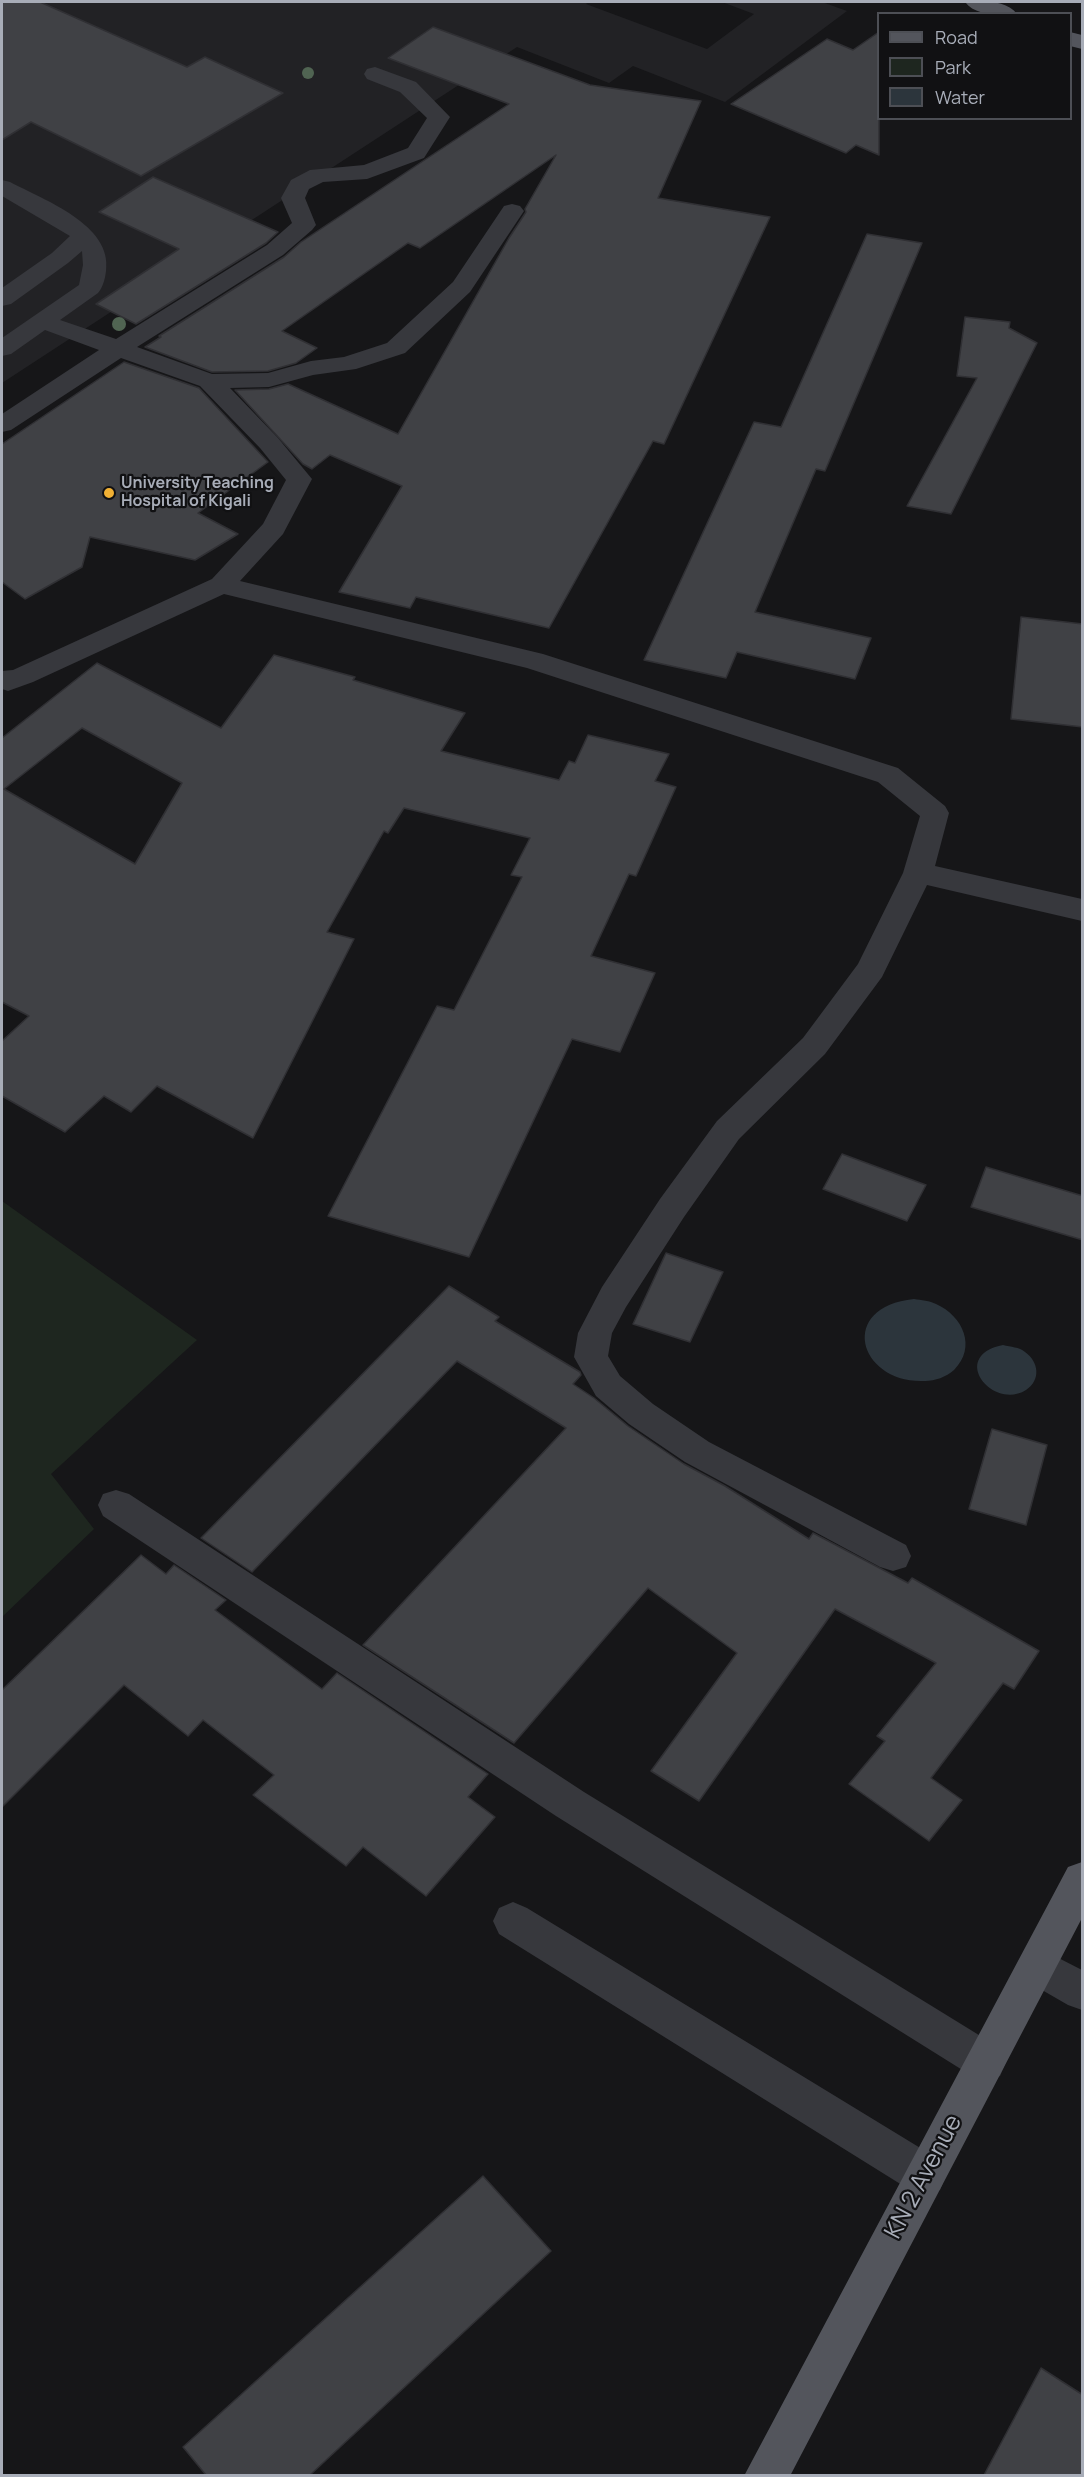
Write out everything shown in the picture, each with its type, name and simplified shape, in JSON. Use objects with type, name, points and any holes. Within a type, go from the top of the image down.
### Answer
[{"type":"main road","points":[[976,2],[1002,12]]},
{"type":"main road","name":"KN 2 Avenue","points":[[766,2475],[1083,1880]]},
{"type":"street","points":[[2,425],[275,250],[304,225],[292,198],[299,185],[318,175],[367,172],[417,153],[439,117],[408,87],[375,74]]},
{"type":"street","points":[[2,187],[84,236],[91,243],[96,267],[90,288],[2,349]]},
{"type":"street","points":[[44,322],[209,381],[270,380],[311,368],[347,364],[396,348],[462,287],[512,211]]},
{"type":"street","points":[[2,299],[60,258],[84,236]]},
{"type":"street","points":[[2,680],[8,682],[23,676],[221,585],[274,528],[299,479],[269,443],[209,381]]},
{"type":"street","points":[[221,585],[532,660],[888,775],[935,813],[918,873],[871,969],[814,1046],[728,1130],[672,1208],[604,1315],[595,1333],[591,1357],[608,1386],[641,1414],[697,1452],[893,1556]]},
{"type":"street","points":[[918,873],[1083,910]]},
{"type":"street","points":[[116,1505],[570,1804],[986,2062]]},
{"type":"street","points":[[513,1921],[925,2175]]},
{"type":"street","points":[[1037,1966],[1083,1991]]},
{"type":"shaded area","points":[[2,2],[588,2],[586,4],[707,49],[754,14],[722,2],[822,2],[847,11],[725,102],[633,66],[609,83],[517,47],[2,383]]},
{"type":"green space","points":[[2,1201],[197,1340],[51,1474],[94,1529],[2,1617]]},
{"type":"water","points":[[914,1299],[931,1302],[945,1309],[960,1324],[964,1333],[965,1352],[961,1361],[944,1377],[925,1381],[902,1379],[884,1371],[872,1358],[866,1344],[866,1329],[874,1316],[889,1305]]},
{"type":"water","points":[[1003,1345],[1023,1350],[1030,1356],[1036,1371],[1031,1386],[1013,1395],[990,1388],[982,1380],[977,1370],[979,1360],[987,1351]]},
{"type":"building","points":[[2,2],[40,2],[187,67],[205,57],[283,93],[141,176],[31,122],[2,140]]},
{"type":"building","points":[[433,27],[590,85],[701,101],[658,198],[770,217],[664,444],[653,441],[549,628],[416,597],[410,608],[339,592],[402,486],[330,455],[312,469],[303,464],[235,390],[269,389],[288,384],[398,434],[526,212],[525,209],[556,155],[420,248],[408,243],[282,331],[317,348],[296,363],[268,371],[212,372],[145,347],[284,257],[301,242],[509,104],[388,58]]},
{"type":"building","points":[[877,33],[879,155],[856,145],[846,153],[731,104],[827,39],[853,50]]},
{"type":"building","points":[[153,177],[278,232],[266,243],[136,324],[96,304],[179,249],[99,212]]},
{"type":"building","points":[[867,234],[922,243],[825,471],[816,469],[755,612],[871,638],[855,679],[737,652],[726,678],[644,660],[754,422],[781,427]]},
{"type":"building","points":[[965,317],[1010,322],[1009,328],[1037,343],[951,514],[907,506],[977,378],[957,376]]},
{"type":"building","name":"University Teaching Hospital of Kigali","points":[[124,362],[199,388],[268,462],[198,513],[238,534],[195,560],[90,537],[82,567],[25,599],[2,582],[2,444]]},
{"type":"building","points":[[1021,617],[1083,624],[1083,727],[1011,719]]},
{"type":"building","points":[[274,655],[355,677],[353,680],[465,713],[441,751],[559,780],[569,761],[575,763],[588,735],[669,754],[655,781],[676,787],[636,876],[629,874],[591,956],[655,973],[620,1052],[572,1039],[469,1257],[328,1216],[437,1006],[454,1010],[522,877],[511,875],[530,838],[404,808],[388,833],[384,831],[327,932],[354,939],[253,1138],[157,1086],[131,1112],[104,1096],[65,1132],[2,1096],[2,1041],[29,1016],[2,1002],[2,738],[97,663],[221,728]],"holes":[[[82,728],[182,783],[135,864],[4,789]]]},
{"type":"building","points":[[842,1154],[926,1185],[907,1221],[823,1189]]},
{"type":"building","points":[[986,1167],[1083,1196],[1083,1240],[971,1207]]},
{"type":"building","points":[[666,1253],[723,1272],[690,1342],[633,1324]]},
{"type":"building","points":[[449,1286],[499,1317],[495,1321],[580,1372],[581,1375],[573,1384],[628,1426],[684,1464],[725,1486],[809,1539],[813,1533],[908,1583],[912,1578],[1039,1651],[1014,1689],[1003,1683],[931,1778],[962,1800],[929,1841],[849,1784],[885,1741],[877,1736],[936,1663],[835,1609],[699,1801],[651,1771],[737,1653],[648,1588],[514,1743],[363,1645],[566,1428],[457,1361],[252,1572],[201,1538]]},
{"type":"building","points":[[992,1429],[1047,1445],[1026,1525],[969,1509]]},
{"type":"building","points":[[141,1555],[166,1574],[174,1565],[226,1600],[215,1610],[322,1689],[337,1673],[488,1774],[468,1797],[495,1817],[426,1896],[363,1847],[346,1866],[253,1795],[274,1775],[203,1720],[188,1736],[124,1685],[2,1807],[2,1690]]},
{"type":"building","points":[[483,2176],[551,2251],[310,2475],[206,2475],[183,2447]]},
{"type":"building","points":[[1041,2368],[1083,2395],[1083,2475],[984,2475]]},
{"type":"place","name":"University Teaching Hospital of Kigali","points":[[109,493]]}]
